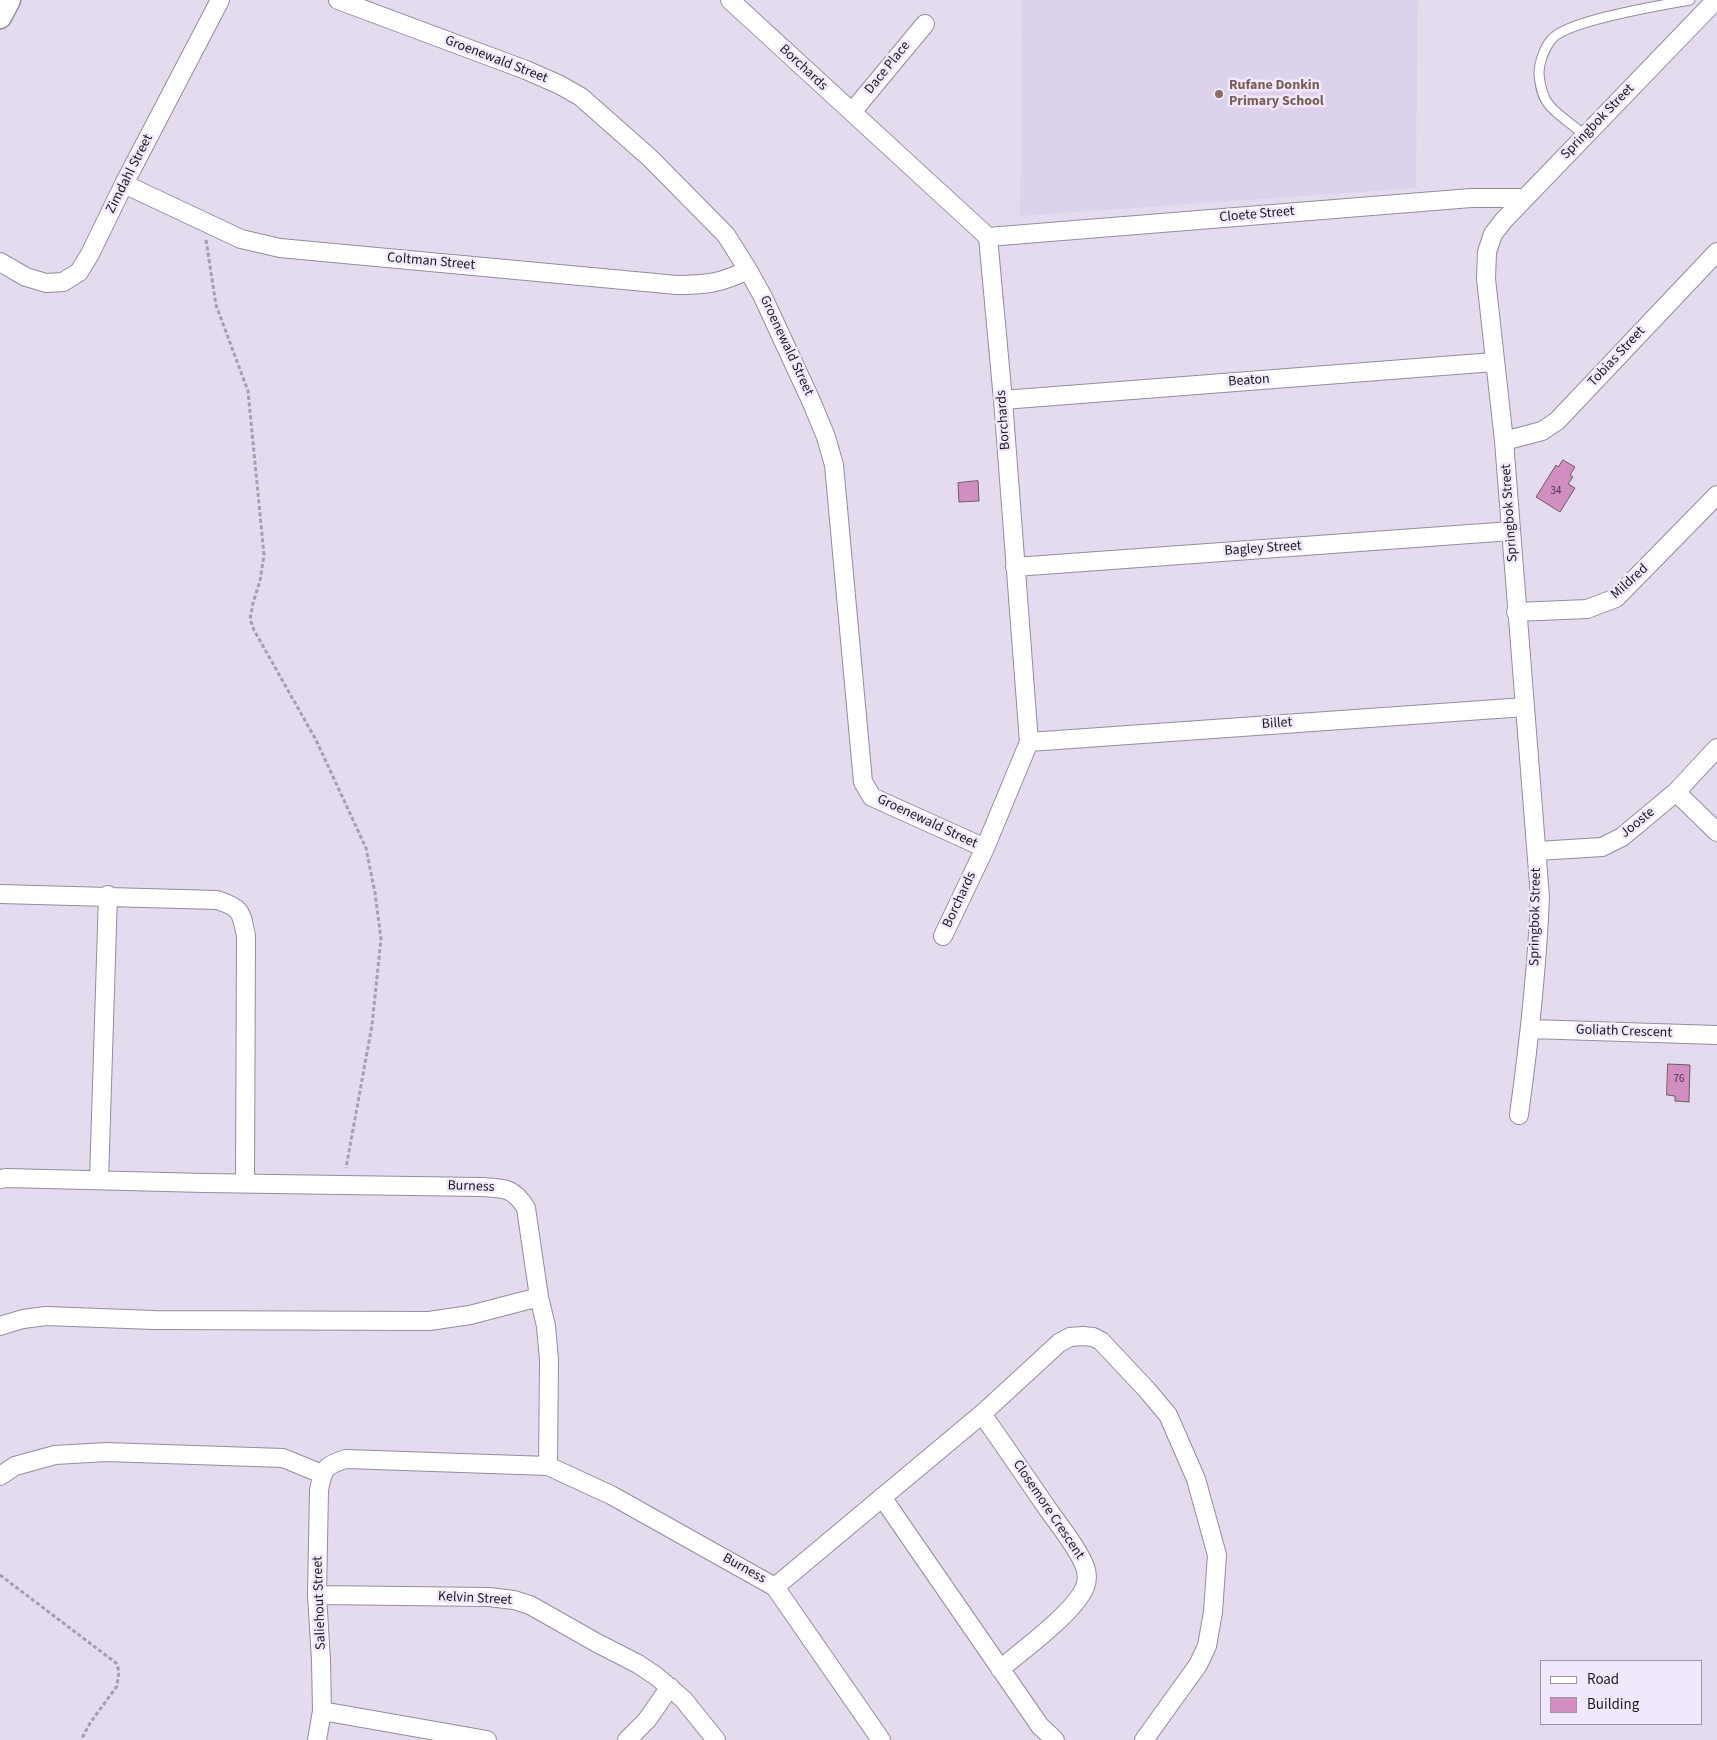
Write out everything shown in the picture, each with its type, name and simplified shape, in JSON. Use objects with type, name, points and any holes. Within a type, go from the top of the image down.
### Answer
[{"type":"street","points":[[0,17],[8,0]]},
{"type":"street","name":"Zimdahl Street","points":[[0,262],[26,277],[46,283],[63,282],[78,272],[90,254],[124,184],[220,0]]},
{"type":"street","name":"Groenewald Street","points":[[338,0],[526,70],[560,85],[582,98],[650,158],[726,235],[763,297],[812,402],[826,437],[834,465],[863,782],[872,797],[985,848]]},
{"type":"street","name":"Borchards","points":[[730,0],[988,236],[1003,400],[1029,742],[985,848],[943,936]]},
{"type":"street","name":"Springbok Street","points":[[1519,1115],[1530,1029],[1539,905],[1537,851],[1516,612],[1504,441],[1486,279],[1487,252],[1493,234],[1585,135],[1716,0]]},
{"type":"street","name":"Dace Place","points":[[852,112],[925,24]]},
{"type":"street","name":"Coltman Street","points":[[124,184],[240,239],[280,248],[677,285],[704,285],[719,282],[748,270]]},
{"type":"street","name":"Cloete Street","points":[[988,236],[1471,198],[1526,198]]},
{"type":"street","name":"Tobias Street","points":[[1504,441],[1542,431],[1557,421],[1717,252]]},
{"type":"street","name":"Beaton","points":[[1003,400],[1494,362]]},
{"type":"street","name":"Mildred","points":[[1516,612],[1587,609],[1616,598],[1717,496]]},
{"type":"street","name":"Bagley Street","points":[[1015,567],[1511,531]]},
{"type":"street","name":"Billet","points":[[1029,742],[1525,707]]},
{"type":"street","name":"Jooste","points":[[1537,851],[1602,847],[1622,837],[1676,792],[1717,748]]},
{"type":"street","points":[[1676,792],[1717,832]]},
{"type":"street","points":[[0,894],[217,900],[231,904],[242,914],[246,936],[245,1183]]},
{"type":"street","points":[[99,1180],[108,896]]},
{"type":"street","name":"Goliath Crescent","points":[[1530,1029],[1717,1035]]},
{"type":"street","name":"Burness","points":[[0,1179],[490,1187],[512,1191],[519,1196],[526,1208],[546,1326],[549,1360],[548,1466]]},
{"type":"street","points":[[0,1326],[23,1319],[46,1316],[154,1320],[428,1320],[470,1316],[540,1298]]},
{"type":"street","points":[[775,1587],[982,1414],[1059,1343],[1070,1337],[1092,1337],[1101,1341],[1147,1390],[1168,1416],[1196,1479],[1217,1555],[1213,1612],[1207,1646],[1198,1665],[1144,1740]]},
{"type":"street","name":"Closemore Crescent","points":[[982,1414],[1069,1539],[1083,1562],[1087,1575],[1087,1581],[1080,1596],[1069,1610],[1000,1669]]},
{"type":"street","points":[[0,1476],[15,1466],[55,1455],[106,1452],[282,1458],[324,1471]]},
{"type":"street","name":"Burness","points":[[324,1471],[333,1463],[346,1459],[548,1466],[611,1495],[775,1587],[881,1740]]},
{"type":"street","name":"Saliehout Street","points":[[317,1740],[322,1711],[318,1595],[319,1490],[324,1471]]},
{"type":"street","points":[[882,1497],[1040,1726],[1054,1740]]},
{"type":"street","name":"Kelvin Street","points":[[318,1595],[489,1597],[514,1600],[530,1605],[638,1664],[670,1687],[683,1699],[716,1740]]},
{"type":"street","points":[[627,1740],[647,1720],[670,1687]]},
{"type":"street","points":[[322,1711],[487,1740]]},
{"type":"lane","points":[[1585,135],[1550,106],[1540,87],[1539,68],[1545,50],[1552,38],[1564,30],[1586,22],[1690,0]]},
{"type":"path","points":[[203,222],[216,305],[248,392],[264,555],[260,581],[250,619],[254,630],[316,740],[366,848],[375,894],[381,938],[372,1025],[343,1184]]},
{"type":"path","points":[[0,1574],[116,1663],[119,1671],[117,1686],[90,1723],[81,1740]]},
{"type":"shaded area","name":"Rufane Donkin Primary School","points":[[1022,0],[1418,0],[1416,188],[1020,216]]},
{"type":"building","points":[[1563,460],[1575,467],[1570,475],[1573,477],[1568,484],[1575,488],[1560,512],[1536,497],[1556,465],[1558,467]]},
{"type":"building","points":[[978,481],[979,501],[959,502],[958,483]]},
{"type":"building","points":[[1668,1064],[1690,1065],[1689,1102],[1675,1101],[1675,1096],[1667,1095]]},
{"type":"place","name":"Rufane Donkin Primary School","points":[[1219,94]]}]
